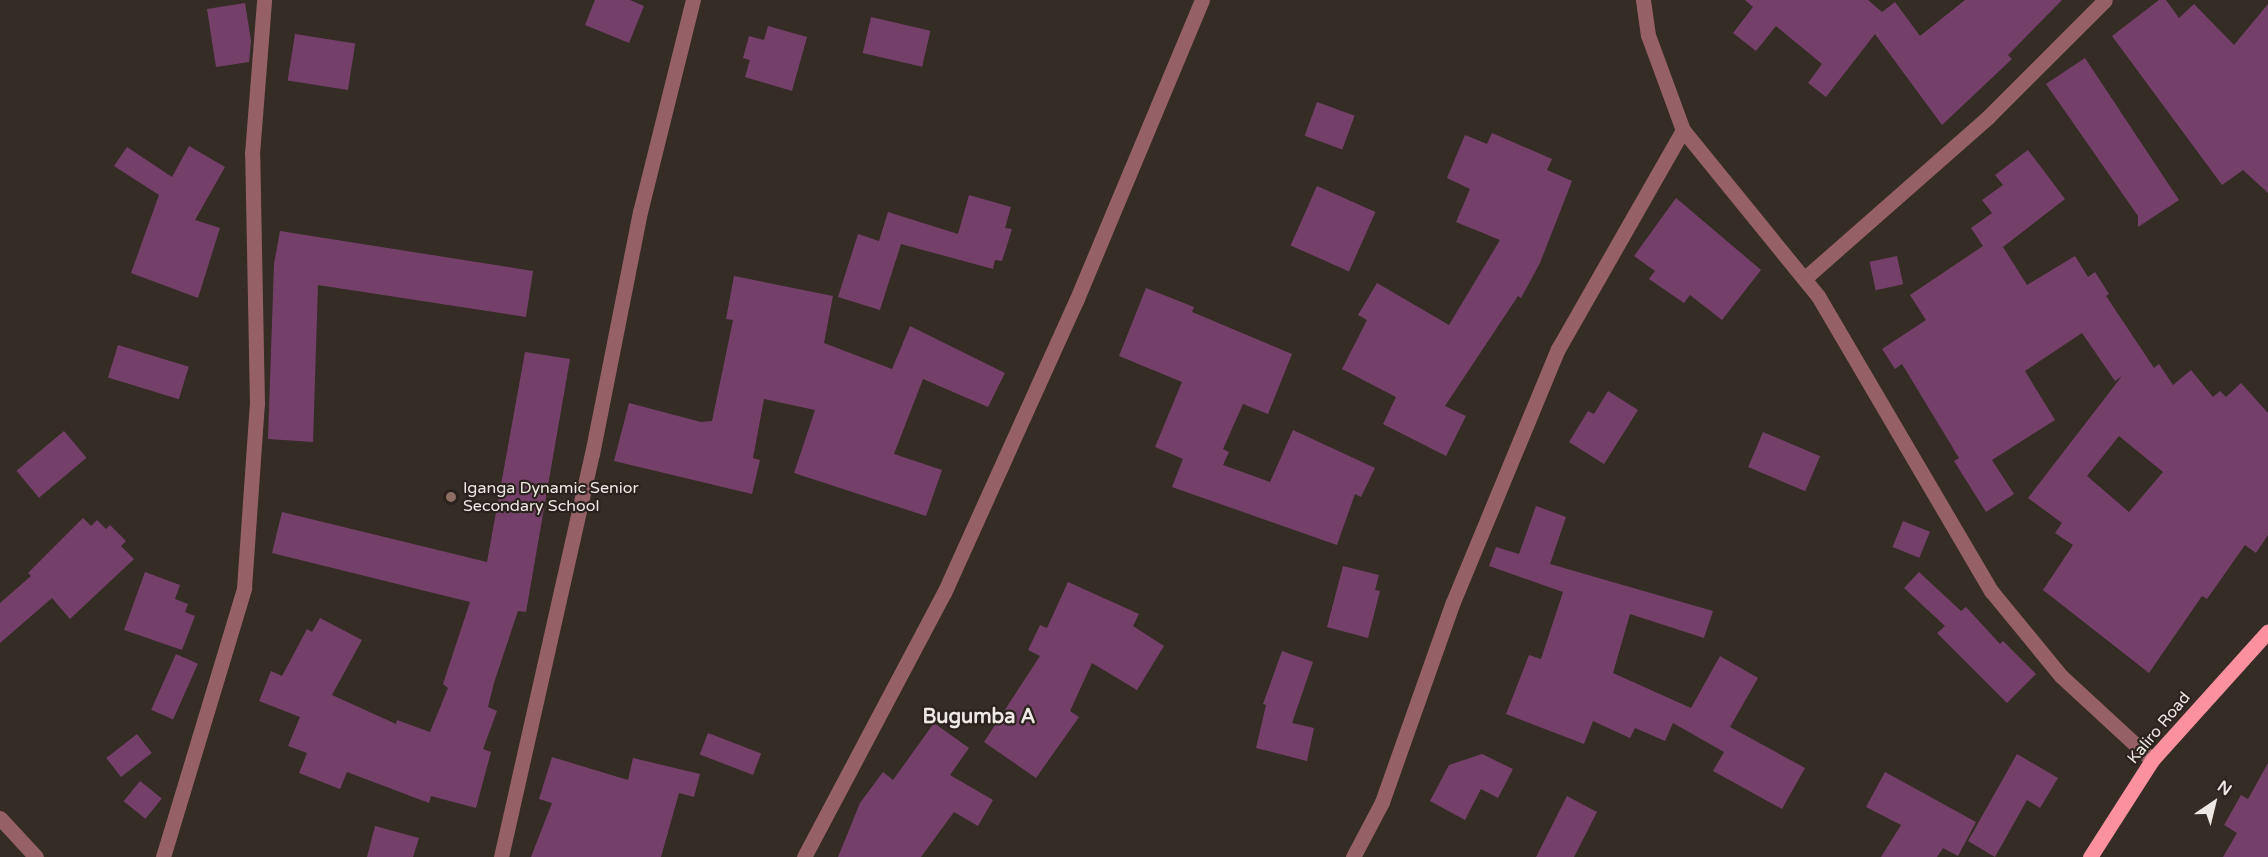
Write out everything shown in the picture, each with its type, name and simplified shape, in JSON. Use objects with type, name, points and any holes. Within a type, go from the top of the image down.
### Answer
[{"type":"main road","name":"Kaliro Road","points":[[2090,857],[2152,760],[2268,631]]},
{"type":"street","points":[[163,857],[244,588],[257,404],[252,154],[264,0]]},
{"type":"street","points":[[501,857],[592,454],[640,212],[693,0]]},
{"type":"street","points":[[804,857],[944,593],[1076,301],[1202,0]]},
{"type":"street","points":[[1643,0],[1648,35],[1683,130],[1805,278],[1992,592],[2061,676],[2152,760]]},
{"type":"street","points":[[1805,278],[1988,117],[2105,0]]},
{"type":"street","points":[[1353,857],[1382,802],[1453,602],[1558,349],[1683,130]]},
{"type":"street","points":[[0,818],[36,857]]},
{"type":"building","points":[[595,0],[630,0],[644,6],[629,43],[585,25]]},
{"type":"building","points":[[1745,0],[1868,0],[1882,12],[1895,2],[1920,36],[1965,0],[2062,0],[2008,55],[2012,59],[1942,125],[1875,34],[1826,97],[1808,83],[1822,64],[1776,26],[1756,51],[1733,33],[1753,7]]},
{"type":"building","points":[[2159,0],[2166,0],[2179,18],[2194,4],[2234,45],[2268,4],[2268,193],[2243,170],[2222,185],[2112,36]]},
{"type":"building","points":[[245,3],[251,41],[249,62],[216,67],[207,9]]},
{"type":"building","points":[[871,17],[930,31],[922,67],[863,53]]},
{"type":"building","points":[[768,26],[807,37],[792,91],[745,77],[750,60],[743,58],[749,36],[764,40]]},
{"type":"building","points":[[295,34],[355,44],[348,90],[288,80]]},
{"type":"building","points":[[2085,58],[2179,200],[2138,227],[2138,216],[2046,84]]},
{"type":"building","points":[[1317,102],[1355,116],[1342,150],[1305,136]]},
{"type":"building","points":[[1492,133],[1552,159],[1547,170],[1572,181],[1540,263],[1521,298],[1518,296],[1445,406],[1466,416],[1446,456],[1383,424],[1396,397],[1342,369],[1367,320],[1358,315],[1377,283],[1449,325],[1500,240],[1456,222],[1470,189],[1447,178],[1465,135],[1487,144]]},
{"type":"building","points":[[189,146],[225,167],[195,220],[220,228],[198,298],[131,273],[159,195],[114,166],[127,147],[172,177]]},
{"type":"building","points":[[2028,150],[2065,199],[2003,247],[2027,285],[2075,256],[2088,277],[2095,272],[2109,294],[2106,296],[2154,368],[2159,364],[2173,385],[2191,370],[2213,397],[2220,391],[2226,397],[2241,383],[2268,413],[2268,535],[2256,553],[2245,545],[2207,599],[2202,596],[2149,673],[2043,590],[2073,545],[2055,533],[2062,523],[2028,498],[2122,376],[2115,381],[2082,333],[2025,371],[2055,420],[1992,460],[2014,494],[1986,512],[1954,461],[1959,458],[1902,364],[1895,369],[1882,349],[1926,320],[1910,295],[1983,246],[1971,228],[1992,213],[1982,200],[2003,185],[1995,175]],"holes":[[[2119,436],[2163,472],[2129,512],[2087,476]]]},
{"type":"building","points":[[1317,186],[1375,212],[1349,271],[1291,245]]},
{"type":"building","points":[[969,195],[1011,207],[1005,228],[1012,229],[1002,261],[995,260],[993,269],[901,244],[880,310],[838,297],[858,234],[879,241],[888,212],[958,234]]},
{"type":"building","points":[[1676,198],[1761,270],[1722,320],[1690,295],[1684,303],[1649,279],[1655,271],[1634,256]]},
{"type":"building","points":[[280,231],[533,271],[526,317],[318,285],[313,442],[268,439],[274,264]]},
{"type":"building","points":[[1897,256],[1903,284],[1876,290],[1870,262]]},
{"type":"building","points":[[734,276],[833,296],[824,343],[892,369],[910,326],[1005,373],[988,407],[923,379],[894,454],[942,470],[926,516],[794,473],[815,410],[764,399],[753,458],[760,460],[752,494],[614,461],[629,403],[701,422],[712,421],[733,320],[726,319]]},
{"type":"building","points":[[1146,288],[1194,307],[1192,312],[1292,354],[1268,414],[1243,404],[1223,449],[1229,452],[1223,465],[1270,482],[1293,430],[1375,468],[1361,497],[1355,494],[1337,545],[1172,487],[1183,459],[1155,447],[1182,382],[1119,356]]},
{"type":"building","points":[[118,345],[189,367],[179,399],[108,378]]},
{"type":"building","points":[[525,352],[570,359],[526,612],[518,611],[488,707],[497,711],[483,749],[491,752],[476,808],[431,796],[429,803],[347,772],[340,789],[299,773],[307,753],[288,746],[300,717],[259,701],[271,671],[282,676],[307,629],[312,632],[320,618],[362,640],[332,695],[396,724],[397,720],[430,732],[448,688],[443,684],[470,602],[272,553],[282,512],[487,562]]},
{"type":"building","points":[[1608,391],[1638,410],[1604,464],[1569,442],[1588,411],[1594,414]]},
{"type":"building","points":[[64,431],[86,458],[39,498],[17,471]]},
{"type":"building","points":[[1763,432],[1820,456],[1805,491],[1748,467]]},
{"type":"building","points":[[1536,506],[1566,517],[1550,564],[1713,611],[1704,638],[1630,614],[1613,673],[1691,708],[1720,656],[1758,678],[1730,727],[1805,768],[1782,809],[1713,771],[1724,752],[1673,723],[1665,741],[1635,728],[1630,738],[1593,721],[1584,744],[1506,714],[1529,655],[1541,659],[1563,592],[1489,566],[1496,547],[1519,554]]},
{"type":"building","points":[[83,518],[91,526],[97,520],[106,529],[110,525],[126,541],[121,546],[134,559],[70,619],[52,598],[0,643],[0,603],[31,576],[28,573]]},
{"type":"building","points":[[1903,521],[1930,532],[1919,558],[1893,547]]},
{"type":"building","points":[[1343,566],[1379,575],[1375,590],[1380,591],[1368,638],[1327,627]]},
{"type":"building","points":[[145,572],[180,585],[175,599],[188,604],[185,612],[195,616],[182,650],[124,630]]},
{"type":"building","points":[[1919,572],[1961,611],[1966,607],[2000,644],[2003,641],[2036,674],[2007,703],[1937,633],[1945,626],[1904,588]]},
{"type":"building","points":[[1068,582],[1139,614],[1133,626],[1164,646],[1137,690],[1092,663],[1070,711],[1079,717],[1036,778],[984,742],[1040,656],[1028,650],[1040,625],[1047,628]]},
{"type":"building","points":[[1282,651],[1313,662],[1292,723],[1314,728],[1307,761],[1256,748],[1266,705],[1263,704]]},
{"type":"building","points":[[176,654],[198,664],[173,719],[151,710]]},
{"type":"building","points":[[934,723],[969,748],[950,775],[993,800],[978,826],[954,812],[921,857],[838,857],[860,803],[883,772],[893,780]]},
{"type":"building","points":[[708,733],[761,753],[753,775],[700,754]]},
{"type":"building","points":[[137,734],[152,753],[121,777],[106,758]]},
{"type":"building","points":[[1482,754],[1513,769],[1498,798],[1481,789],[1465,820],[1430,801],[1449,765]]},
{"type":"building","points":[[2017,754],[2058,778],[2040,808],[2027,800],[1995,857],[1968,841]]},
{"type":"building","points":[[552,757],[628,780],[633,758],[700,774],[694,797],[679,793],[661,857],[531,857],[552,803],[539,799]]},
{"type":"building","points":[[2268,763],[2268,857],[2223,857],[2237,833],[2224,825],[2241,795],[2248,799]]},
{"type":"building","points":[[1885,772],[1976,822],[1958,856],[1943,848],[1937,857],[1881,857],[1901,825],[1866,807]]},
{"type":"building","points":[[140,781],[162,799],[145,819],[124,801]]},
{"type":"building","points":[[1567,796],[1597,812],[1574,857],[1536,857]]},
{"type":"building","points":[[375,826],[419,838],[413,857],[367,857]]},
{"type":"place","name":"Iganga Dynamic Senior Secondary School","points":[[451,497]]},
{"type":"district","name":"Bugumba A","points":[[979,717]]}]
